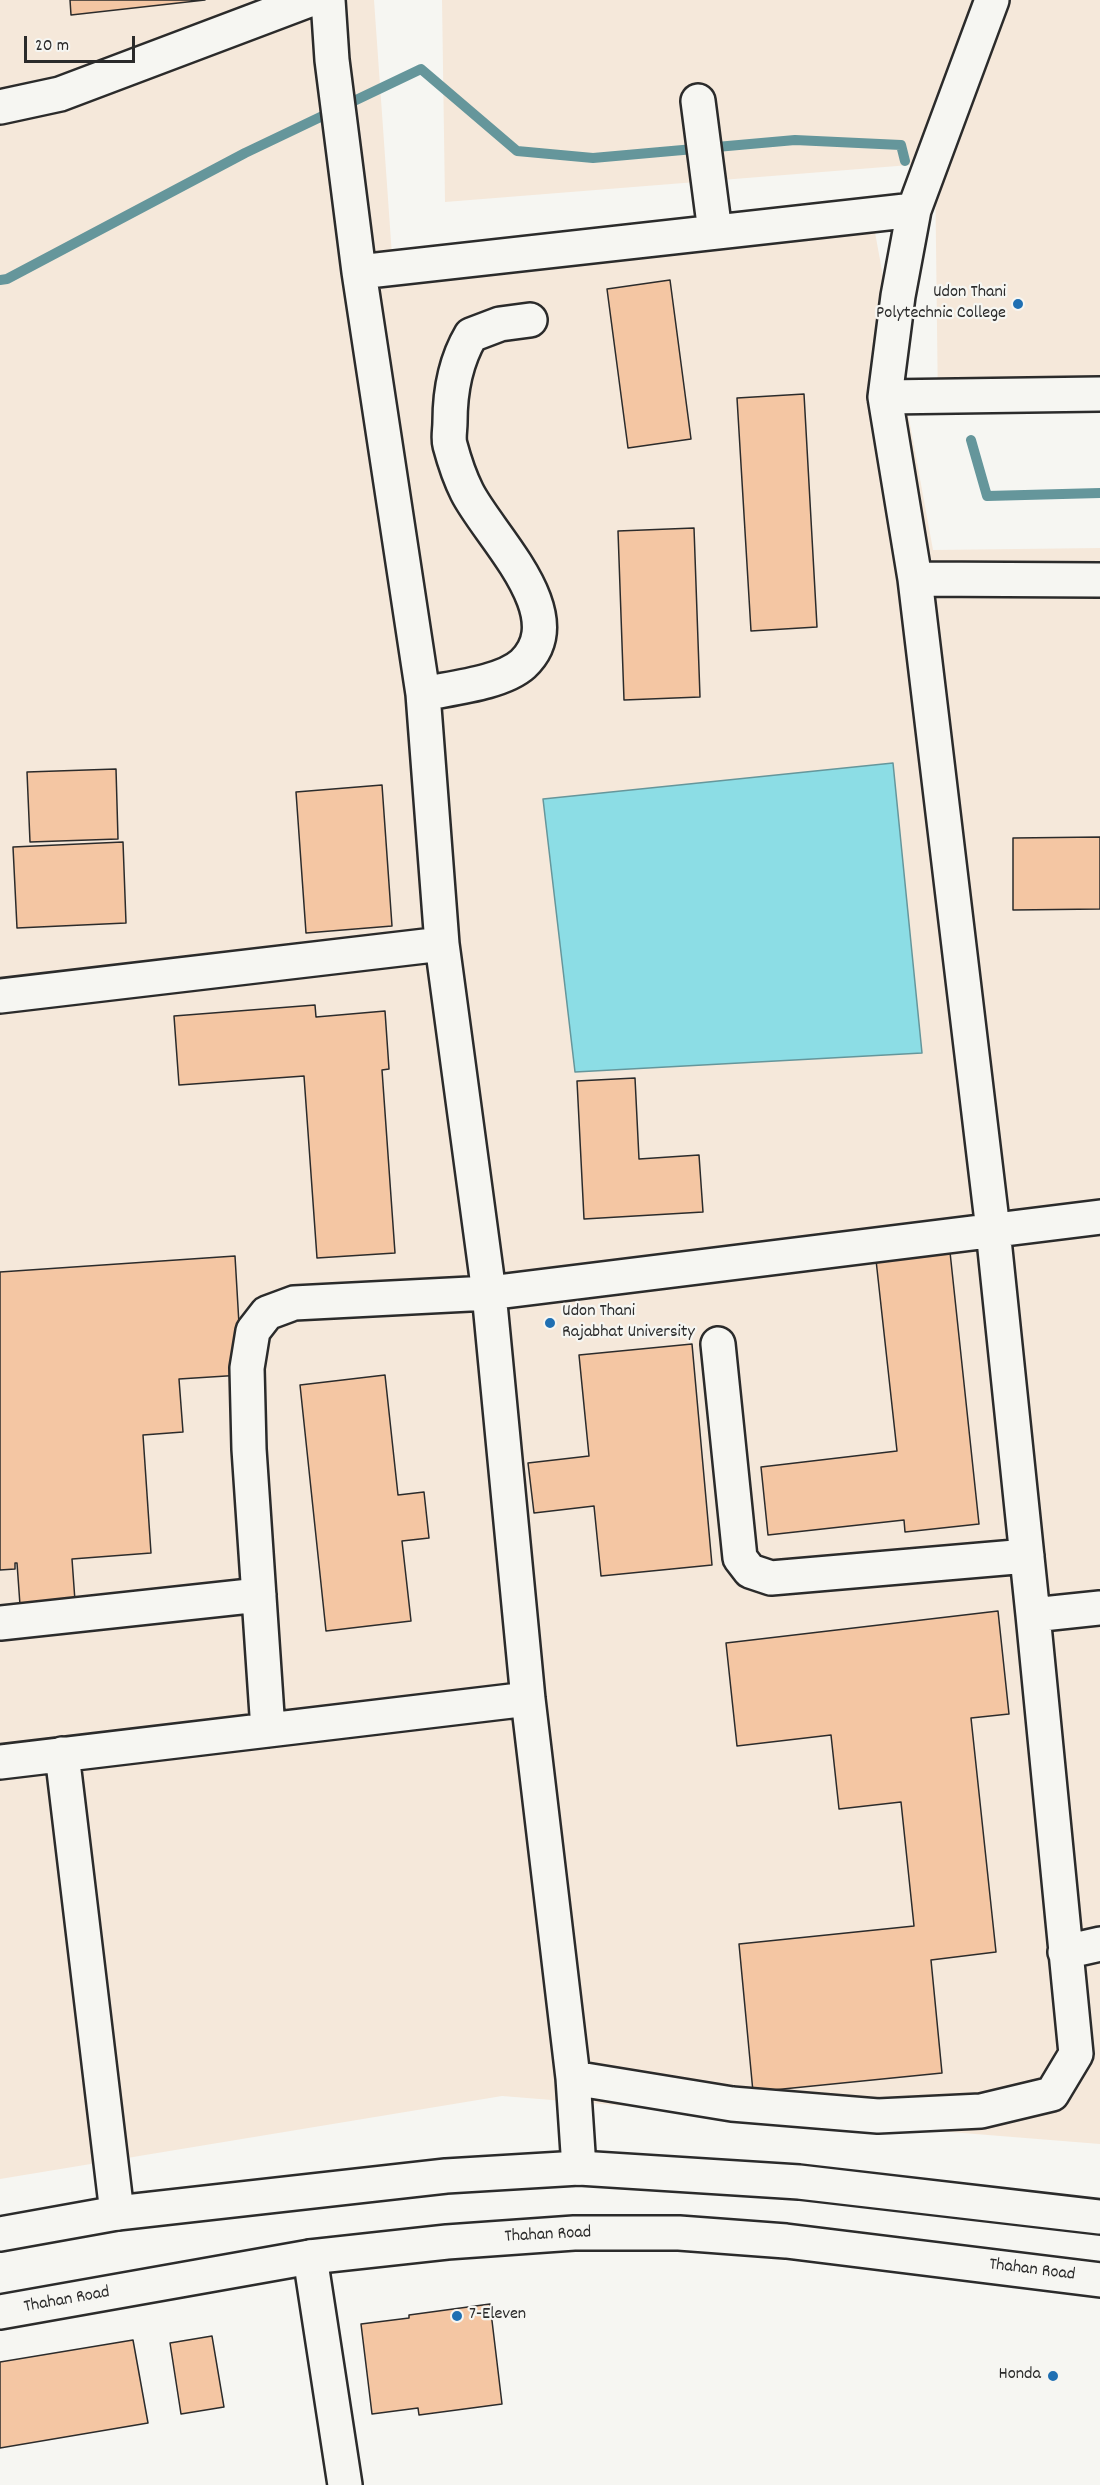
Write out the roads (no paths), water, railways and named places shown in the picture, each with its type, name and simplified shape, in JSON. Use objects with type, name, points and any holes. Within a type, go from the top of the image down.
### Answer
[{"type":"main road","points":[[0,107],[60,94],[309,0]]},
{"type":"main road","points":[[328,0],[332,60],[359,272],[423,694],[442,944],[489,1293],[528,1699],[573,2078],[579,2168]]},
{"type":"main road","points":[[573,2078],[732,2104],[878,2116],[981,2111],[1052,2094],[1076,2054],[993,1230],[915,579],[885,397],[898,296],[914,210],[992,0]]},
{"type":"main road","points":[[699,112],[715,232]]},
{"type":"main road","points":[[359,272],[914,210]]},
{"type":"main road","points":[[423,694],[504,676],[522,664],[537,644],[539,618],[529,586],[467,493],[449,443],[450,396],[460,354],[471,335],[500,324],[530,320]]},
{"type":"main road","points":[[885,397],[1100,394]]},
{"type":"main road","points":[[915,579],[1100,580]]},
{"type":"main road","points":[[0,996],[442,944]]},
{"type":"main road","points":[[268,1730],[249,1449],[247,1368],[253,1330],[267,1313],[294,1303],[489,1293],[1100,1217]]},
{"type":"main road","points":[[718,1344],[740,1558],[750,1571],[771,1578],[1027,1556]]},
{"type":"main road","points":[[0,1623],[259,1595]]},
{"type":"main road","points":[[1033,1615],[1100,1608]]},
{"type":"main road","points":[[0,1762],[528,1699]]},
{"type":"main road","points":[[63,1754],[117,2213]]},
{"type":"main road","points":[[1065,1952],[1100,1944]]},
{"type":"main road","points":[[0,2234],[117,2213],[446,2176],[579,2168],[799,2182],[1100,2217]]},
{"type":"main road","name":"Thahan Road","points":[[0,2312],[310,2257],[447,2242],[574,2233],[679,2233],[786,2241],[1100,2280]]},
{"type":"main road","points":[[310,2257],[345,2485]]},
{"type":"water","points":[[893,763],[922,1053],[575,1072],[543,799]]},
{"type":"waterway","points":[[0,280],[7,279],[245,153],[421,69],[517,151],[593,158],[795,140],[901,145],[905,161]]},
{"type":"waterway","points":[[971,440],[987,496],[1100,493]]},
{"type":"place","name":"Udon Thani Polytechnic College","points":[[1018,304]]},
{"type":"place","name":"Udon Thani Rajabhat University","points":[[550,1323]]},
{"type":"place","name":"7-Eleven","points":[[457,2316]]},
{"type":"place","name":"Honda","points":[[1053,2376]]}]
